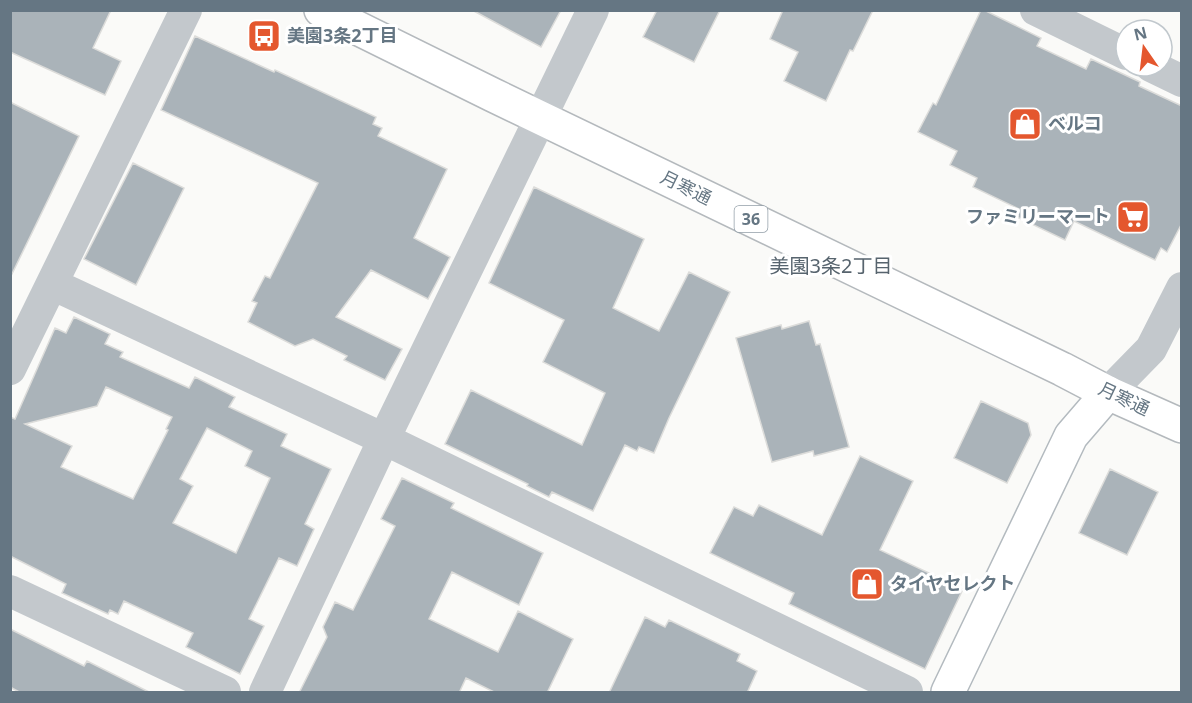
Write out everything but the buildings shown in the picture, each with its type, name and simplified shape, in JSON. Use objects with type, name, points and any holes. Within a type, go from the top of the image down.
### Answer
[{"type":"main road","name":"月寒通","points":[[321,10],[1108,393],[1182,426]]},
{"type":"main road","points":[[948,693],[1071,436],[1108,393]]},
{"type":"street","points":[[10,369],[186,10]]},
{"type":"street","points":[[265,693],[384,439],[593,10]]},
{"type":"street","points":[[1036,10],[1114,48]]},
{"type":"street","points":[[52,284],[384,439],[907,693]]},
{"type":"street","points":[[1108,393],[1152,349],[1182,288]]},
{"type":"street","points":[[10,591],[225,693]]},
{"type":"place","name":"美園3条2丁目","points":[[264,36]]},
{"type":"place","name":"ベルコ","points":[[1025,124]]},
{"type":"place","name":"ファミリーマート","points":[[1133,217]]},
{"type":"place","name":"タイヤセレクト","points":[[867,584]]},
{"type":"district","name":"美園3条2丁目","points":[[831,266]]}]
